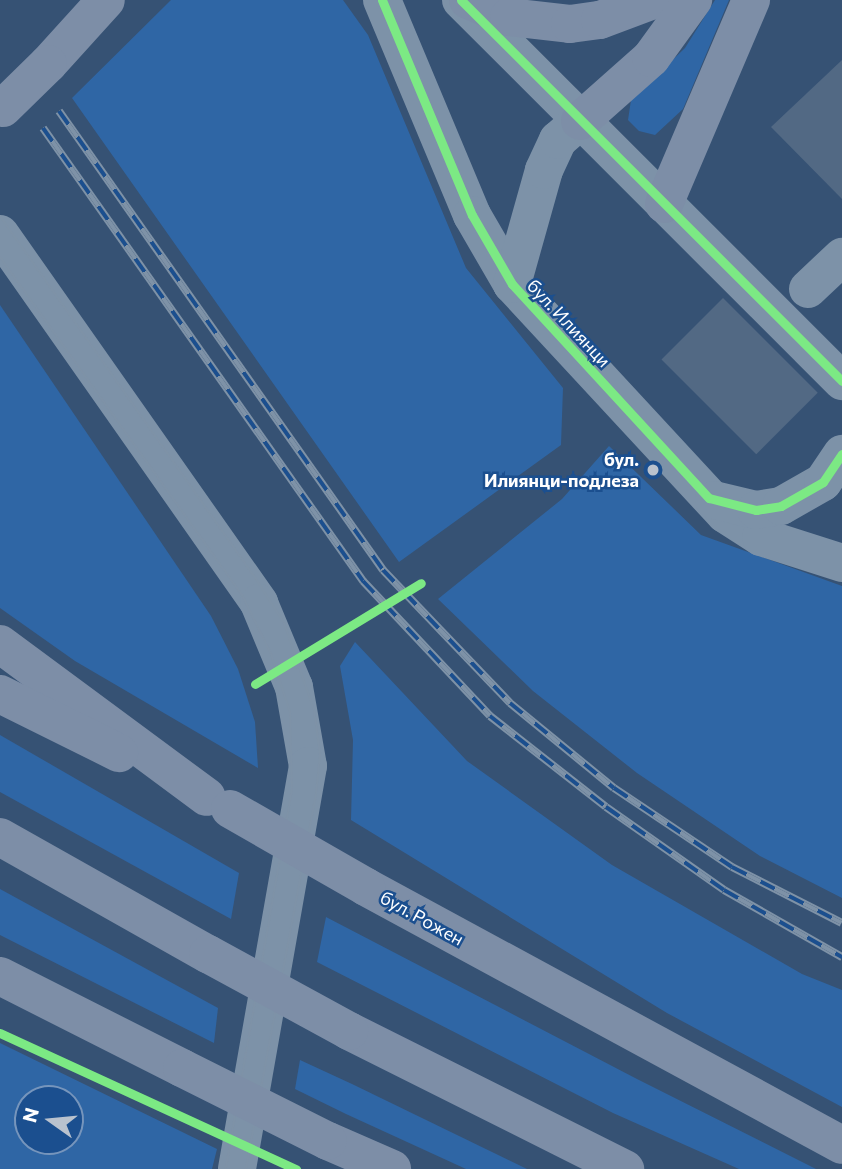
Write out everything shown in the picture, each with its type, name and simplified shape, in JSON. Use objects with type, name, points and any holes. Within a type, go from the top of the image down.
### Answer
[{"type":"main road","points":[[1,110],[48,64],[106,0]]},
{"type":"main road","points":[[468,0],[509,17],[570,24],[600,20],[653,0]]},
{"type":"main road","points":[[580,121],[651,58],[693,0]]},
{"type":"main road","points":[[664,204],[751,0]]},
{"type":"main road","points":[[0,644],[219,803]]},
{"type":"main road","name":"бул. Рожен","points":[[0,694],[219,803],[366,887],[842,1145]]},
{"type":"main road","points":[[0,837],[349,1031],[625,1169]]},
{"type":"main road","points":[[0,976],[38,998],[328,1141],[393,1169]]},
{"type":"main road","points":[[0,987],[38,998]]},
{"type":"street","name":"бул. Илиянци","points":[[382,0],[472,215],[512,284],[709,498],[761,537],[842,563]]},
{"type":"street","points":[[461,0],[842,380]]},
{"type":"street","points":[[512,284],[544,170],[558,141],[580,121]]},
{"type":"street","points":[[0,234],[259,603],[294,687],[308,766],[237,1169]]},
{"type":"street","points":[[808,289],[842,257]]},
{"type":"street","points":[[709,498],[757,510],[781,506],[823,482],[842,454]]},
{"type":"shaded area","points":[[171,0],[343,0],[368,35],[466,268],[563,388],[561,445],[399,562],[72,98]]},
{"type":"shaded area","points":[[715,0],[729,0],[683,109],[655,135],[639,131],[628,120],[631,100],[685,48]]},
{"type":"shaded area","points":[[0,305],[211,616],[238,669],[255,722],[258,768],[75,661],[0,608]]},
{"type":"shaded area","points":[[609,446],[701,535],[842,586],[842,898],[760,856],[637,773],[533,691],[438,599],[562,499]]},
{"type":"shaded area","points":[[355,642],[467,761],[612,865],[802,974],[842,990],[842,1107],[667,1013],[351,820],[353,740],[340,666]]},
{"type":"shaded area","points":[[0,735],[239,873],[231,919],[0,792]]},
{"type":"shaded area","points":[[0,889],[218,1008],[214,1043],[0,935]]},
{"type":"shaded area","points":[[326,917],[816,1169],[739,1169],[613,1113],[317,962]]},
{"type":"shaded area","points":[[0,1043],[217,1149],[212,1169],[0,1169]]},
{"type":"shaded area","points":[[300,1060],[527,1169],[466,1169],[346,1114],[295,1089]]},
{"type":"building","points":[[842,60],[842,199],[771,127]]},
{"type":"building","points":[[723,298],[818,393],[756,454],[661,360]]},
{"type":"tram line","points":[[0,216],[256,579],[284,623],[314,710],[320,754],[316,794],[246,1169]]},
{"type":"tram line","points":[[0,257],[243,597],[271,654],[290,712],[292,789],[226,1169]]},
{"type":"railway","points":[[59,111],[383,570],[510,703],[614,788],[732,867],[842,923]]},
{"type":"railway","points":[[43,128],[363,581],[490,716],[606,807],[724,890],[842,957]]},
{"type":"cycle path","points":[[382,0],[472,215],[512,284],[709,498],[756,510],[781,506],[823,482],[842,454]]},
{"type":"cycle path","points":[[461,0],[842,381]]},
{"type":"cycle path","points":[[255,684],[421,583]]},
{"type":"cycle path","points":[[0,1033],[296,1169]]},
{"type":"place","name":"бул. Илиянци-подлеза","points":[[653,470]]}]
